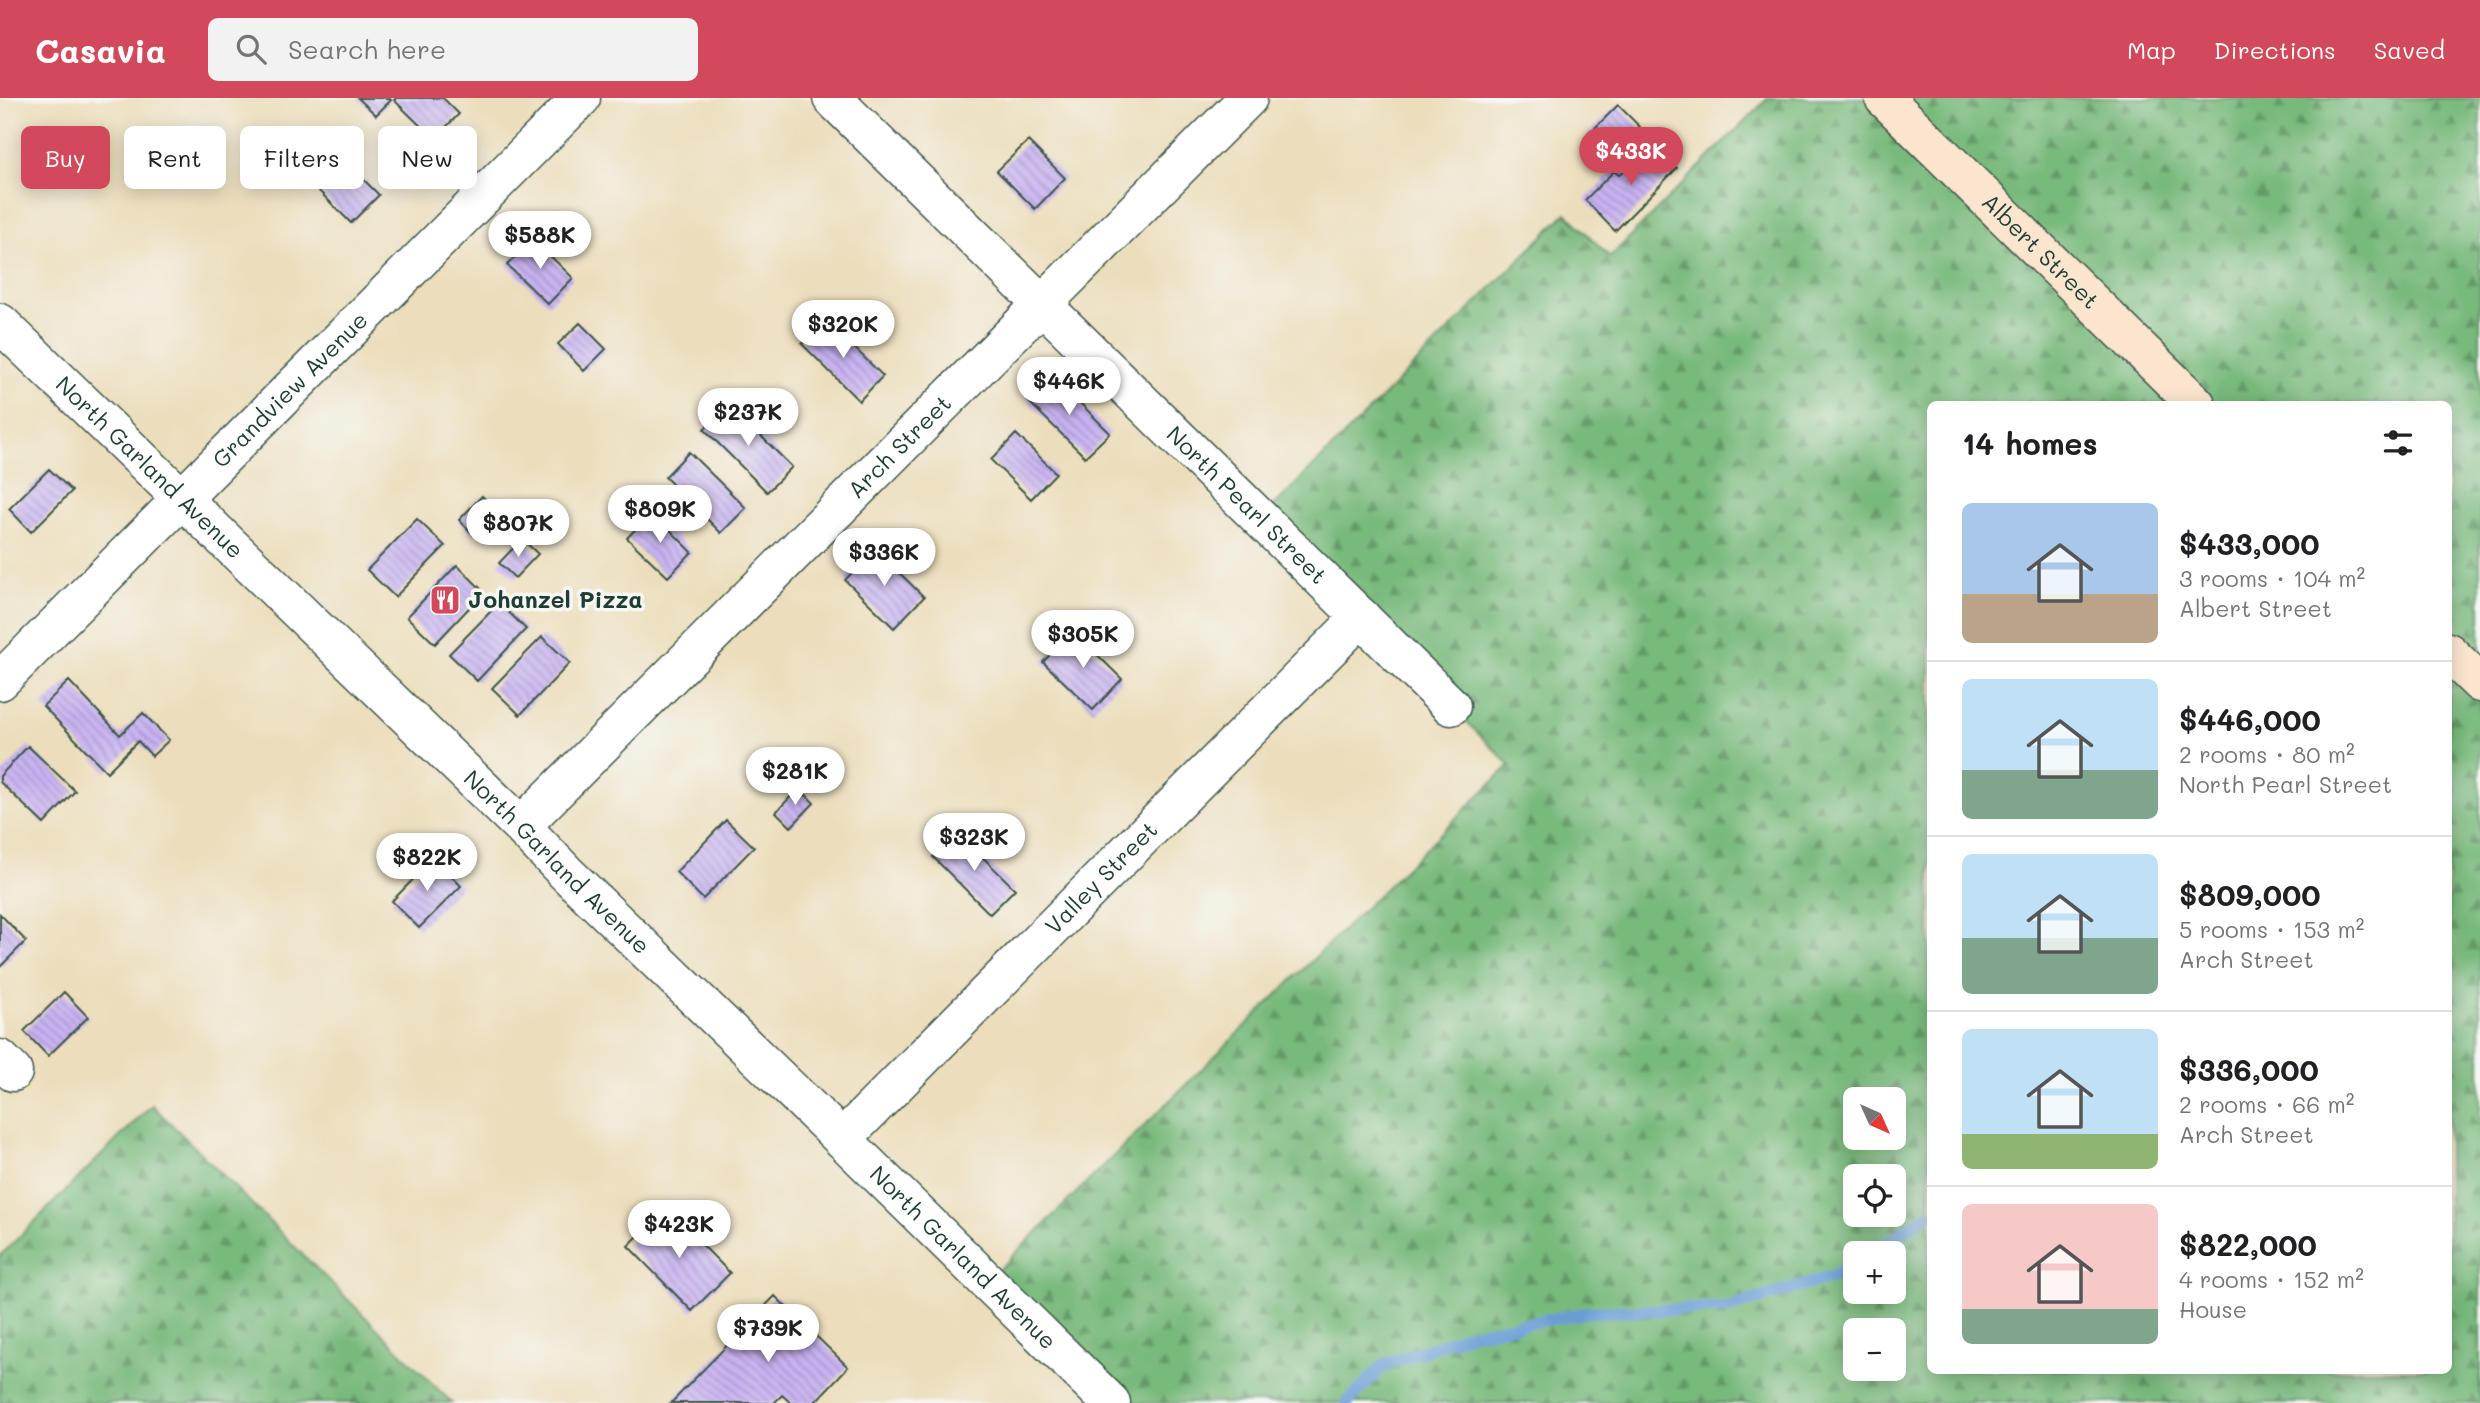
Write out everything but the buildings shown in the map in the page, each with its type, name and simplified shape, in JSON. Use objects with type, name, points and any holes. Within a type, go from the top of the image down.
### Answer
[{"type":"main road","name":"Albert Street","points":[[1884,98],[2193,401]]},
{"type":"main road","points":[[2452,656],[2480,683]]},
{"type":"street","name":"Grandview Avenue","points":[[0,681],[581,98]]},
{"type":"street","name":"North Pearl Street","points":[[832,98],[1451,706]]},
{"type":"street","name":"Arch Street","points":[[521,826],[1248,98]]},
{"type":"street","name":"North Garland Avenue","points":[[0,323],[521,826],[566,873],[1111,1403]]},
{"type":"street","name":"Valley Street","points":[[842,1139],[1361,617]]},
{"type":"green space","points":[[1768,98],[2480,98],[2480,1403],[1111,1403],[987,1281],[1510,765],[1261,519],[1566,213],[1610,257]]},
{"type":"green space","points":[[152,1105],[452,1403],[0,1403],[0,1256]]},
{"type":"waterway","points":[[1888,1241],[1927,1216]]},
{"type":"waterway","points":[[1347,1403],[1384,1365],[1473,1333],[1590,1312],[1728,1308],[1832,1277],[1843,1270]]},
{"type":"place","name":"Johanzel Pizza","points":[[445,600]]}]
